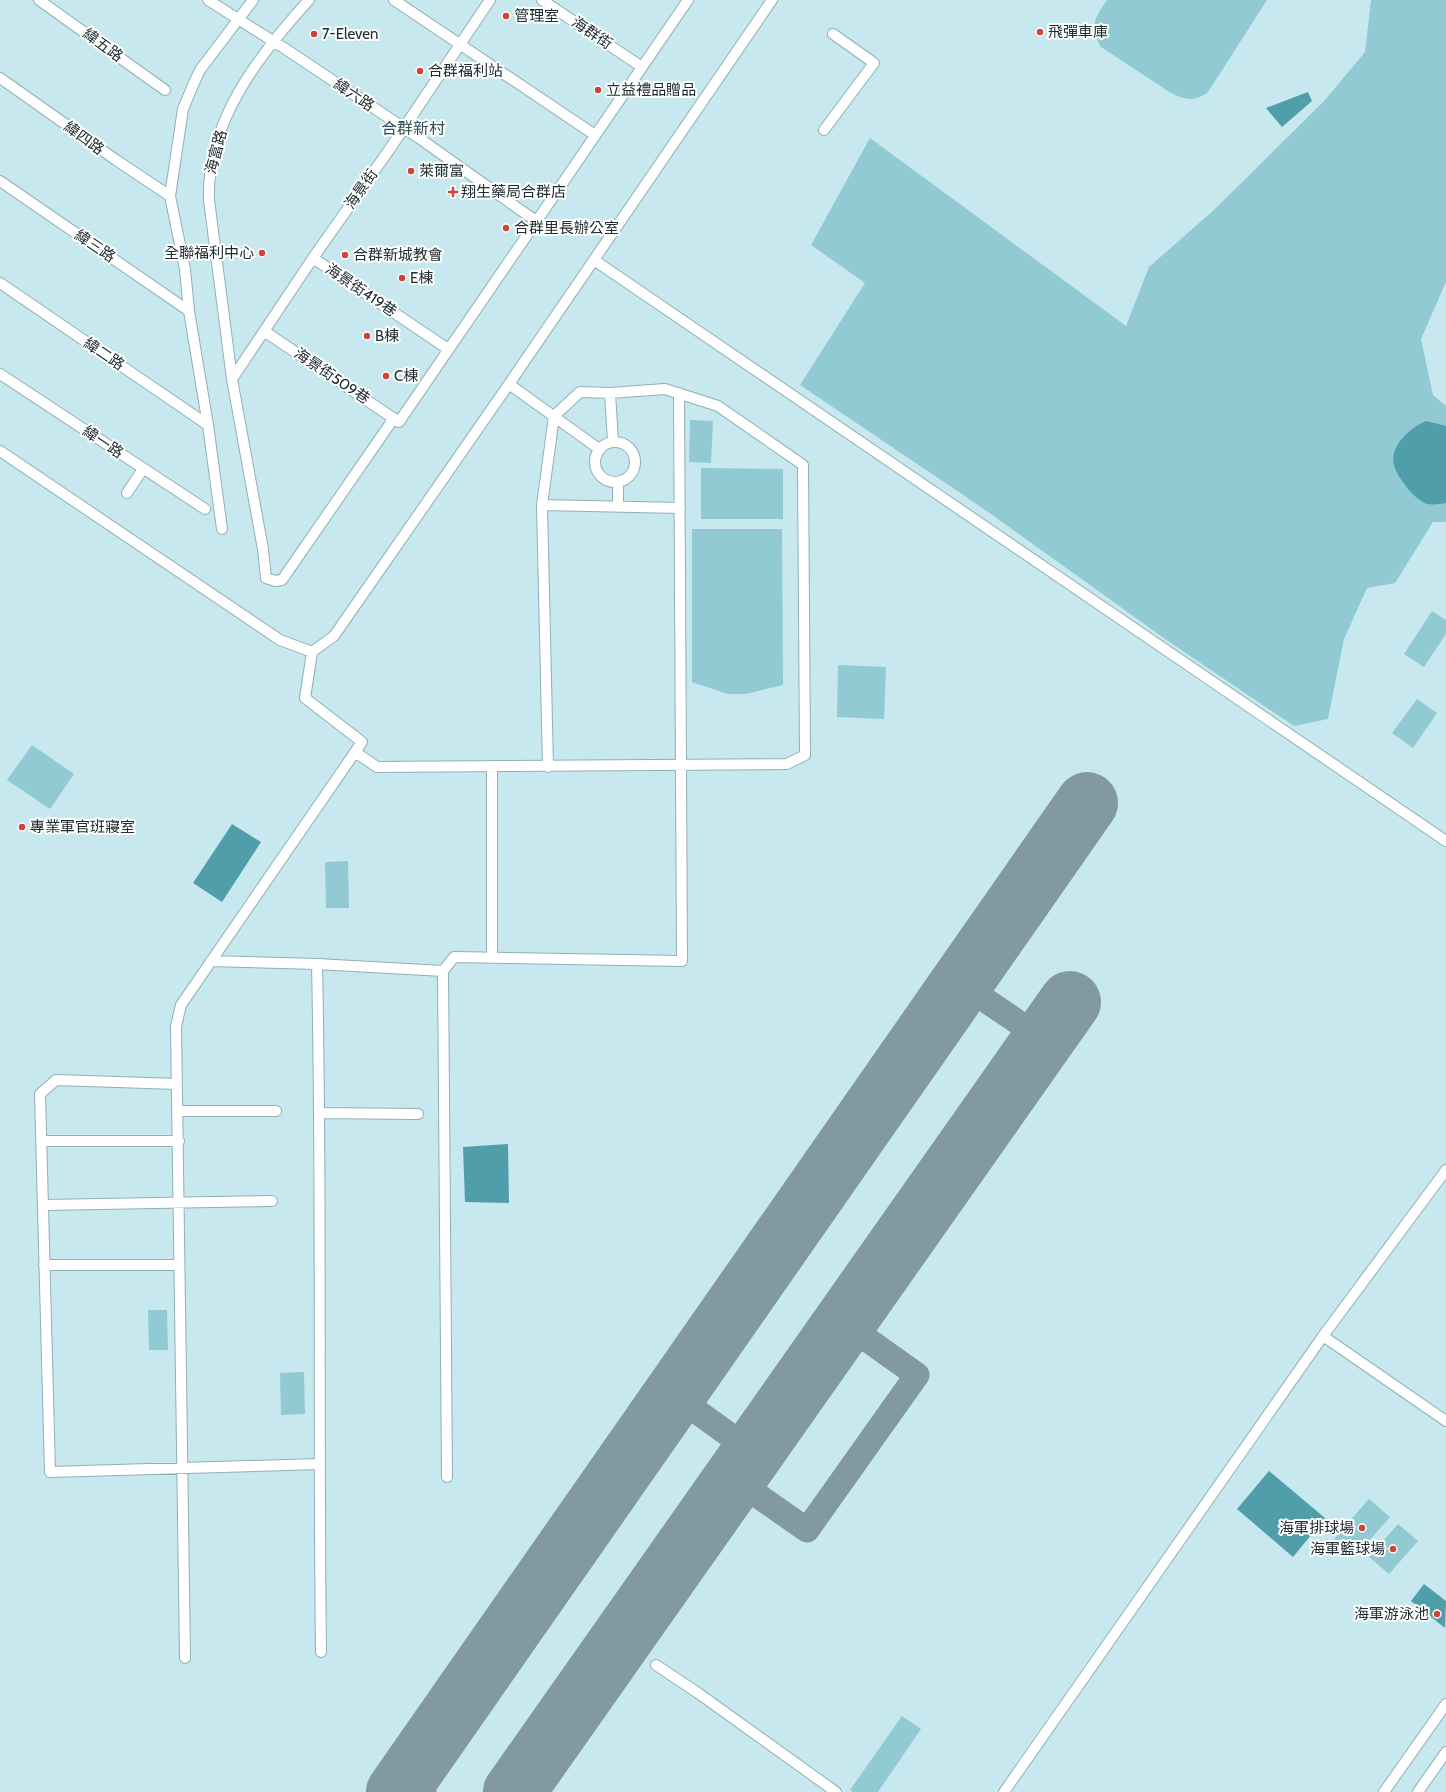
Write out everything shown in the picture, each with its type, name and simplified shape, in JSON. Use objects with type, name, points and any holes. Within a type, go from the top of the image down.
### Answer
[{"type":"street","name":"緯五路","points":[[39,0],[165,90]]},
{"type":"street","name":"緯六路","points":[[208,0],[273,41],[404,128],[536,221]]},
{"type":"street","points":[[222,529],[185,269],[170,196],[183,109],[193,85],[200,70],[253,0]]},
{"type":"street","name":"海富路","points":[[309,0],[273,41],[245,82],[228,115],[214,148],[210,172],[209,200],[232,379],[263,549],[266,578],[275,581],[282,580],[396,420]]},
{"type":"street","points":[[394,0],[595,135]]},
{"type":"street","name":"海景街","points":[[232,379],[490,0]]},
{"type":"street","name":"海群街","points":[[542,0],[642,67]]},
{"type":"street","points":[[396,420],[448,349],[688,0]]},
{"type":"street","points":[[185,1658],[178,1203],[179,1141],[177,1111],[176,1026],[181,1005],[362,742],[305,698],[312,652],[334,636],[772,0]]},
{"type":"street","points":[[824,130],[874,63],[833,34]]},
{"type":"street","name":"緯四路","points":[[0,78],[116,160],[170,196]]},
{"type":"street","name":"緯三路","points":[[0,181],[190,311]]},
{"type":"street","name":"海景街419巷","points":[[313,258],[448,349]]},
{"type":"street","points":[[594,260],[1446,841]]},
{"type":"street","name":"緯二路","points":[[0,283],[208,425]]},
{"type":"street","name":"海景街509巷","points":[[264,331],[396,420]]},
{"type":"street","name":"緯一路","points":[[0,374],[205,509]]},
{"type":"street","points":[[509,384],[599,449]]},
{"type":"street","points":[[355,752],[377,767],[548,767],[681,764],[787,764],[805,754],[803,464],[718,406],[665,389],[610,393],[580,392],[554,416],[542,505],[548,767]]},
{"type":"street","points":[[610,393],[613,442]]},
{"type":"street","points":[[447,1477],[443,971],[454,957],[682,961],[679,393]]},
{"type":"street","points":[[613,442],[625,444],[630,448],[635,460],[633,472],[629,477],[618,482],[604,479],[596,468],[596,455],[599,449],[608,443],[613,442]]},
{"type":"street","points":[[0,451],[280,640],[312,652]]},
{"type":"street","points":[[127,493],[143,469]]},
{"type":"street","points":[[618,482],[618,507]]},
{"type":"street","points":[[542,505],[680,508]]},
{"type":"street","points":[[492,766],[492,958]]},
{"type":"street","points":[[211,961],[317,964],[443,971]]},
{"type":"street","points":[[317,964],[320,1113],[319,1464],[321,1652]]},
{"type":"street","points":[[177,1084],[56,1080],[40,1094],[50,1472],[319,1464]]},
{"type":"street","points":[[177,1111],[276,1111]]},
{"type":"street","points":[[320,1113],[418,1114]]},
{"type":"street","points":[[41,1141],[179,1141]]},
{"type":"street","points":[[1004,1792],[1323,1336],[1446,1170]]},
{"type":"street","points":[[43,1205],[272,1201]]},
{"type":"street","points":[[44,1265],[179,1265]]},
{"type":"street","points":[[1323,1336],[1446,1421]]},
{"type":"street","points":[[656,1665],[698,1693],[836,1792]]},
{"type":"street","points":[[1384,1792],[1446,1704]]},
{"type":"street","points":[[1418,1792],[1446,1752]]},
{"type":"shaded area","points":[[1107,0],[1267,0],[1208,92],[1194,99],[1190,99],[1171,93],[1101,47],[1097,40],[1094,28],[1099,12]]},
{"type":"shaded area","points":[[1371,0],[1446,0],[1446,282],[1421,339],[1433,395],[1446,406],[1446,522],[1433,522],[1395,583],[1367,588],[1344,639],[1328,719],[1294,726],[1168,641],[981,507],[800,385],[865,283],[811,245],[870,138],[1126,326],[1149,267],[1215,209],[1325,100],[1365,52]]},
{"type":"shaded area","points":[[1308,92],[1312,101],[1282,127],[1266,108]]},
{"type":"shaded area","points":[[690,420],[713,421],[711,463],[689,462]]},
{"type":"shaded area","points":[[1426,421],[1446,426],[1446,503],[1427,504],[1419,500],[1404,484],[1394,465],[1393,458],[1395,451],[1402,438],[1414,428]]},
{"type":"shaded area","points":[[701,468],[783,469],[783,519],[701,519]]},
{"type":"shaded area","points":[[692,529],[782,529],[783,685],[746,694],[728,694],[692,682]]},
{"type":"shaded area","points":[[1432,611],[1446,620],[1446,634],[1424,667],[1404,654]]},
{"type":"shaded area","points":[[838,665],[886,667],[884,719],[837,717]]},
{"type":"shaded area","points":[[1417,699],[1437,713],[1413,748],[1392,733]]},
{"type":"shaded area","points":[[32,745],[74,774],[50,809],[7,780]]},
{"type":"shaded area","points":[[232,824],[261,842],[222,902],[193,883]]},
{"type":"shaded area","points":[[348,861],[349,908],[326,908],[325,862]]},
{"type":"shaded area","points":[[508,1144],[509,1203],[465,1202],[463,1147]]},
{"type":"shaded area","points":[[148,1310],[167,1310],[168,1350],[149,1350]]},
{"type":"shaded area","points":[[304,1372],[305,1414],[281,1415],[280,1373]]},
{"type":"shaded area","points":[[1269,1471],[1325,1518],[1293,1557],[1237,1509]]},
{"type":"shaded area","name":"海軍排球場","points":[[1369,1499],[1390,1517],[1355,1557],[1334,1539]]},
{"type":"shaded area","name":"海軍籃球場","points":[[1398,1524],[1418,1541],[1389,1574],[1369,1557]]},
{"type":"shaded area","name":"海軍游泳池","points":[[1424,1584],[1446,1601],[1445,1628],[1411,1601]]},
{"type":"shaded area","points":[[902,1716],[921,1729],[878,1792],[853,1792],[850,1790]]},
{"type":"taxiway","points":[[960,983],[1043,1039]]},
{"type":"taxiway","points":[[734,1479],[807,1530],[917,1375],[844,1323]]},
{"type":"taxiway","points":[[674,1395],[753,1452]]},
{"type":"taxiway","points":[[406,1779],[424,1792]]},
{"type":"runway","points":[[397,1792],[1087,803]]},
{"type":"runway","points":[[514,1792],[1070,1002]]},
{"type":"place","name":"管理室","points":[[506,16]]},
{"type":"place","name":"飛彈車庫","points":[[1040,32]]},
{"type":"place","name":"7-Eleven","points":[[314,34]]},
{"type":"place","name":"合群福利站","points":[[420,71]]},
{"type":"place","name":"立益禮品贈品","points":[[598,90]]},
{"type":"place","name":"萊爾富","points":[[411,171]]},
{"type":"place","name":"翔生藥局合群店","points":[[453,192]]},
{"type":"place","name":"合群里長辦公室","points":[[506,228]]},
{"type":"place","name":"全聯福利中心","points":[[262,253]]},
{"type":"place","name":"合群新城教會","points":[[345,255]]},
{"type":"place","name":"E棟","points":[[402,278]]},
{"type":"place","name":"B棟","points":[[367,336]]},
{"type":"place","name":"C棟","points":[[386,376]]},
{"type":"place","name":"專業軍官班寢室","points":[[22,827]]},
{"type":"place","name":"海軍排球場","points":[[1362,1528]]},
{"type":"place","name":"海軍籃球場","points":[[1393,1549]]},
{"type":"place","name":"海軍游泳池","points":[[1437,1614]]},
{"type":"district","name":"合群新村","points":[[413,128]]}]
